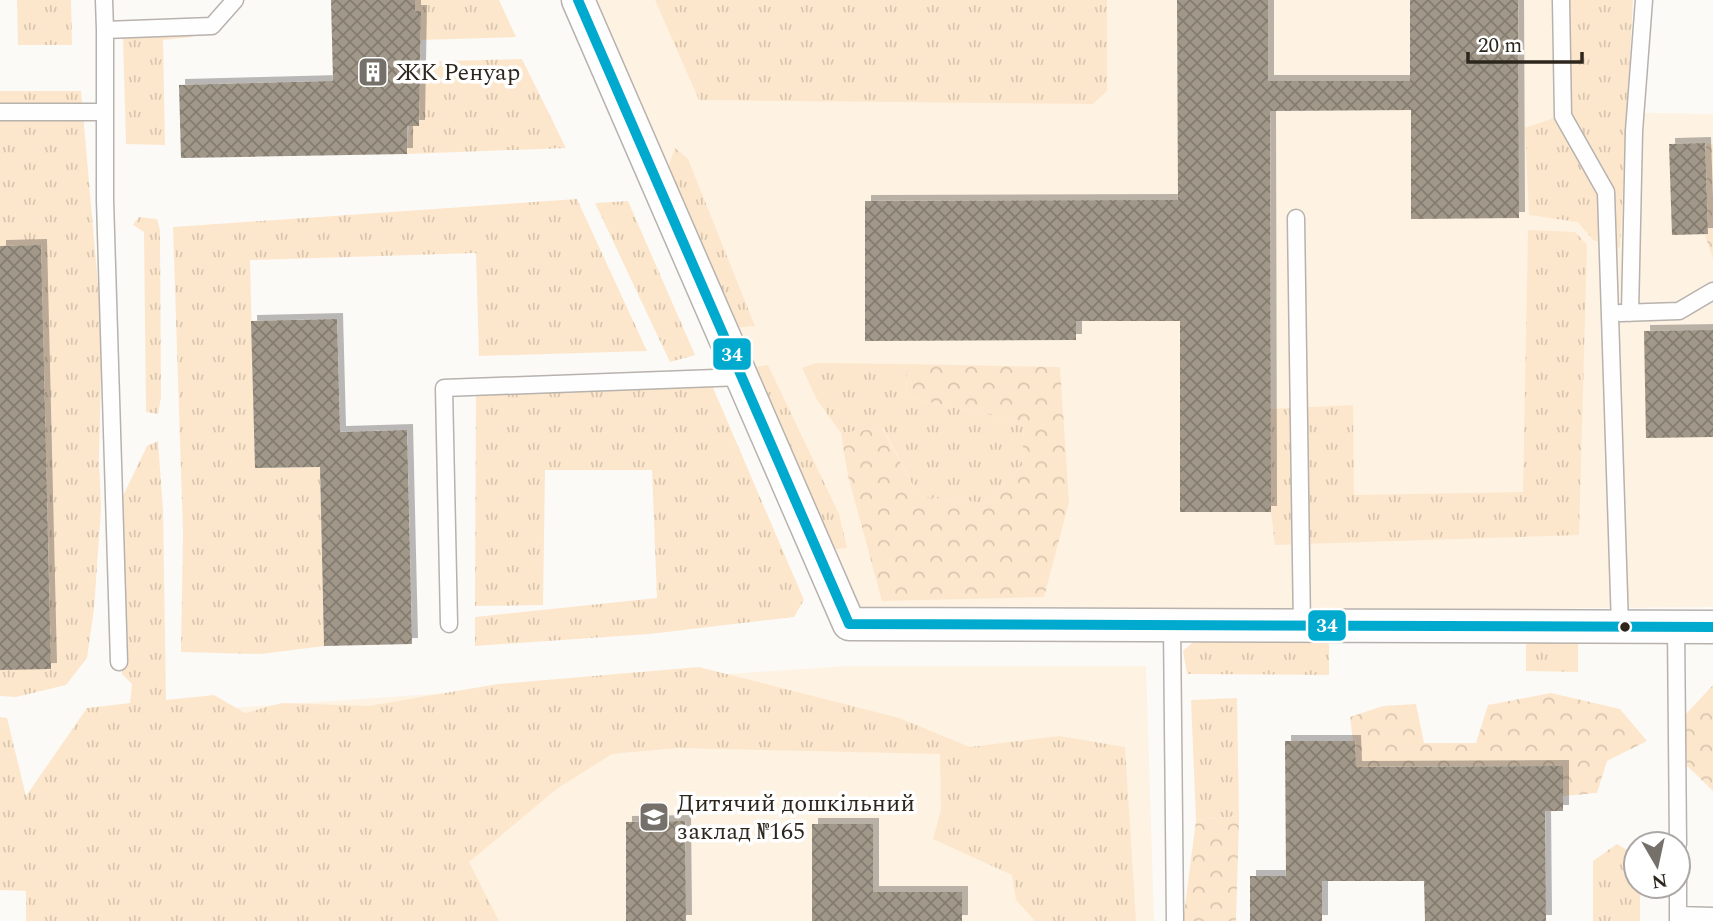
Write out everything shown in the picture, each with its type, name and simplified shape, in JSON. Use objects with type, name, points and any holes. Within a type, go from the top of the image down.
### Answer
[{"type":"street","points":[[578,0],[849,624],[1713,627]]},
{"type":"lane","points":[[104,0],[119,662]]},
{"type":"lane","points":[[105,30],[212,26],[235,0]]},
{"type":"lane","points":[[1561,0],[1563,116],[1606,192],[1620,626]]},
{"type":"lane","points":[[1630,313],[1634,131],[1644,0]]},
{"type":"lane","points":[[0,112],[105,112]]},
{"type":"lane","points":[[1296,218],[1302,627]]},
{"type":"lane","points":[[1609,313],[1679,311],[1713,291]]},
{"type":"lane","points":[[449,624],[444,388],[742,377]]},
{"type":"lane","points":[[1172,626],[1175,921]]},
{"type":"lane","points":[[1676,627],[1678,830]]},
{"type":"lane","points":[[1678,900],[1678,918],[1713,916]]},
{"type":"shaded area","points":[[592,0],[1610,0],[1610,112],[1713,114],[1713,607],[869,615],[848,599]]},
{"type":"shaded area","name":"Дитячий дошкільний заклад №165","points":[[846,666],[1146,666],[1154,921],[161,921],[155,713]]},
{"type":"green space","points":[[17,0],[71,0],[72,45],[18,45]]},
{"type":"green space","points":[[415,0],[499,0],[516,37],[421,40],[421,12],[415,11]]},
{"type":"green space","points":[[655,0],[1107,0],[1107,91],[1093,104],[699,100]]},
{"type":"green space","points":[[1567,0],[1633,0],[1620,248],[1593,240],[1578,222],[1529,215],[1525,128],[1568,113]]},
{"type":"green space","points":[[191,27],[193,37],[163,40],[165,145],[126,144],[123,38],[127,32]]},
{"type":"green space","points":[[522,59],[566,148],[407,154],[414,62]]},
{"type":"green space","points":[[0,91],[81,91],[102,330],[99,459],[101,509],[94,609],[87,658],[66,685],[16,697],[0,696]]},
{"type":"green space","points":[[1706,143],[1713,145],[1713,259],[1698,214]]},
{"type":"green space","points":[[675,148],[688,159],[755,326],[733,328],[668,168]]},
{"type":"green space","points":[[577,199],[647,351],[479,356],[476,253],[250,260],[255,468],[320,467],[324,646],[261,654],[181,652],[183,533],[173,227]]},
{"type":"green space","points":[[628,201],[695,355],[670,362],[595,203]]},
{"type":"green space","points":[[139,217],[157,219],[160,230],[161,397],[158,414],[146,412],[144,232],[133,225]]},
{"type":"green space","points":[[1528,230],[1575,232],[1587,245],[1579,535],[1275,545],[1271,512],[1270,409],[1353,405],[1354,495],[1523,492]]},
{"type":"green space","points":[[816,363],[907,364],[906,397],[1024,422],[1022,465],[988,503],[919,497],[883,428],[841,433],[817,400],[802,368]]},
{"type":"green space","points":[[907,364],[1060,367],[1069,502],[1044,597],[882,601],[848,476],[841,433],[882,428],[919,497],[988,503],[1022,465],[1024,422],[906,397]]},
{"type":"green space","points":[[768,365],[839,514],[847,548],[828,550],[747,368]]},
{"type":"green space","points":[[711,383],[804,600],[794,617],[649,634],[475,646],[475,617],[657,598],[652,470],[545,470],[543,605],[475,606],[476,391]]},
{"type":"green space","points":[[158,441],[163,510],[166,700],[214,695],[245,713],[282,703],[368,706],[498,684],[699,667],[899,718],[970,747],[1059,736],[1125,747],[1136,921],[1035,921],[1016,900],[1012,875],[933,839],[941,810],[940,754],[678,748],[612,754],[558,788],[469,862],[499,921],[26,921],[26,891],[0,890],[0,717],[7,718],[26,796],[87,708],[130,703],[132,684],[122,674],[122,498],[147,446]]},
{"type":"green space","points":[[1526,634],[1578,634],[1578,672],[1526,671]]},
{"type":"green space","points":[[1199,637],[1329,639],[1329,675],[1187,674],[1183,651]]},
{"type":"green space","points":[[1713,685],[1713,791],[1687,766],[1684,716]]},
{"type":"green space","points":[[1551,693],[1620,709],[1647,741],[1607,761],[1597,793],[1563,796],[1562,766],[1356,767],[1350,717],[1383,706],[1416,704],[1424,743],[1476,743],[1488,705]]},
{"type":"green space","points":[[1237,698],[1239,816],[1196,820],[1191,700]]},
{"type":"green space","points":[[1239,816],[1236,921],[1183,921],[1196,820]]},
{"type":"green space","points":[[1617,844],[1622,847],[1622,900],[1640,900],[1640,921],[1593,921],[1593,861]]},
{"type":"building","name":"ЖК Ренуар","points":[[331,0],[415,0],[415,11],[421,11],[419,126],[407,126],[407,154],[181,158],[179,85],[333,81]]},
{"type":"building","points":[[1177,0],[1268,0],[1268,81],[1410,81],[1410,0],[1518,0],[1519,218],[1411,219],[1411,110],[1270,111],[1271,512],[1180,512],[1180,321],[1076,321],[1076,340],[865,341],[865,201],[1178,200]]},
{"type":"building","points":[[1705,143],[1708,234],[1672,235],[1669,144]]},
{"type":"building","points":[[41,245],[51,669],[0,670],[0,246]]},
{"type":"building","points":[[337,319],[340,432],[407,430],[412,644],[324,646],[320,467],[255,468],[251,321]]},
{"type":"building","points":[[1713,330],[1713,437],[1646,438],[1644,331]]},
{"type":"building","points":[[1285,741],[1355,741],[1356,767],[1563,766],[1563,811],[1545,811],[1546,921],[1425,921],[1424,881],[1322,881],[1322,921],[1250,921],[1250,876],[1286,876]]},
{"type":"building","points":[[685,821],[686,921],[626,921],[626,822]]},
{"type":"building","points":[[812,824],[873,824],[873,892],[962,892],[962,921],[812,921]]},
{"type":"transit line","name":"34","points":[[578,0],[849,624],[1713,627]]},
{"type":"place","name":"ЖК Ренуар","points":[[373,72]]},
{"type":"place","name":"Дитячий дошкільний заклад №165","points":[[654,817]]}]
